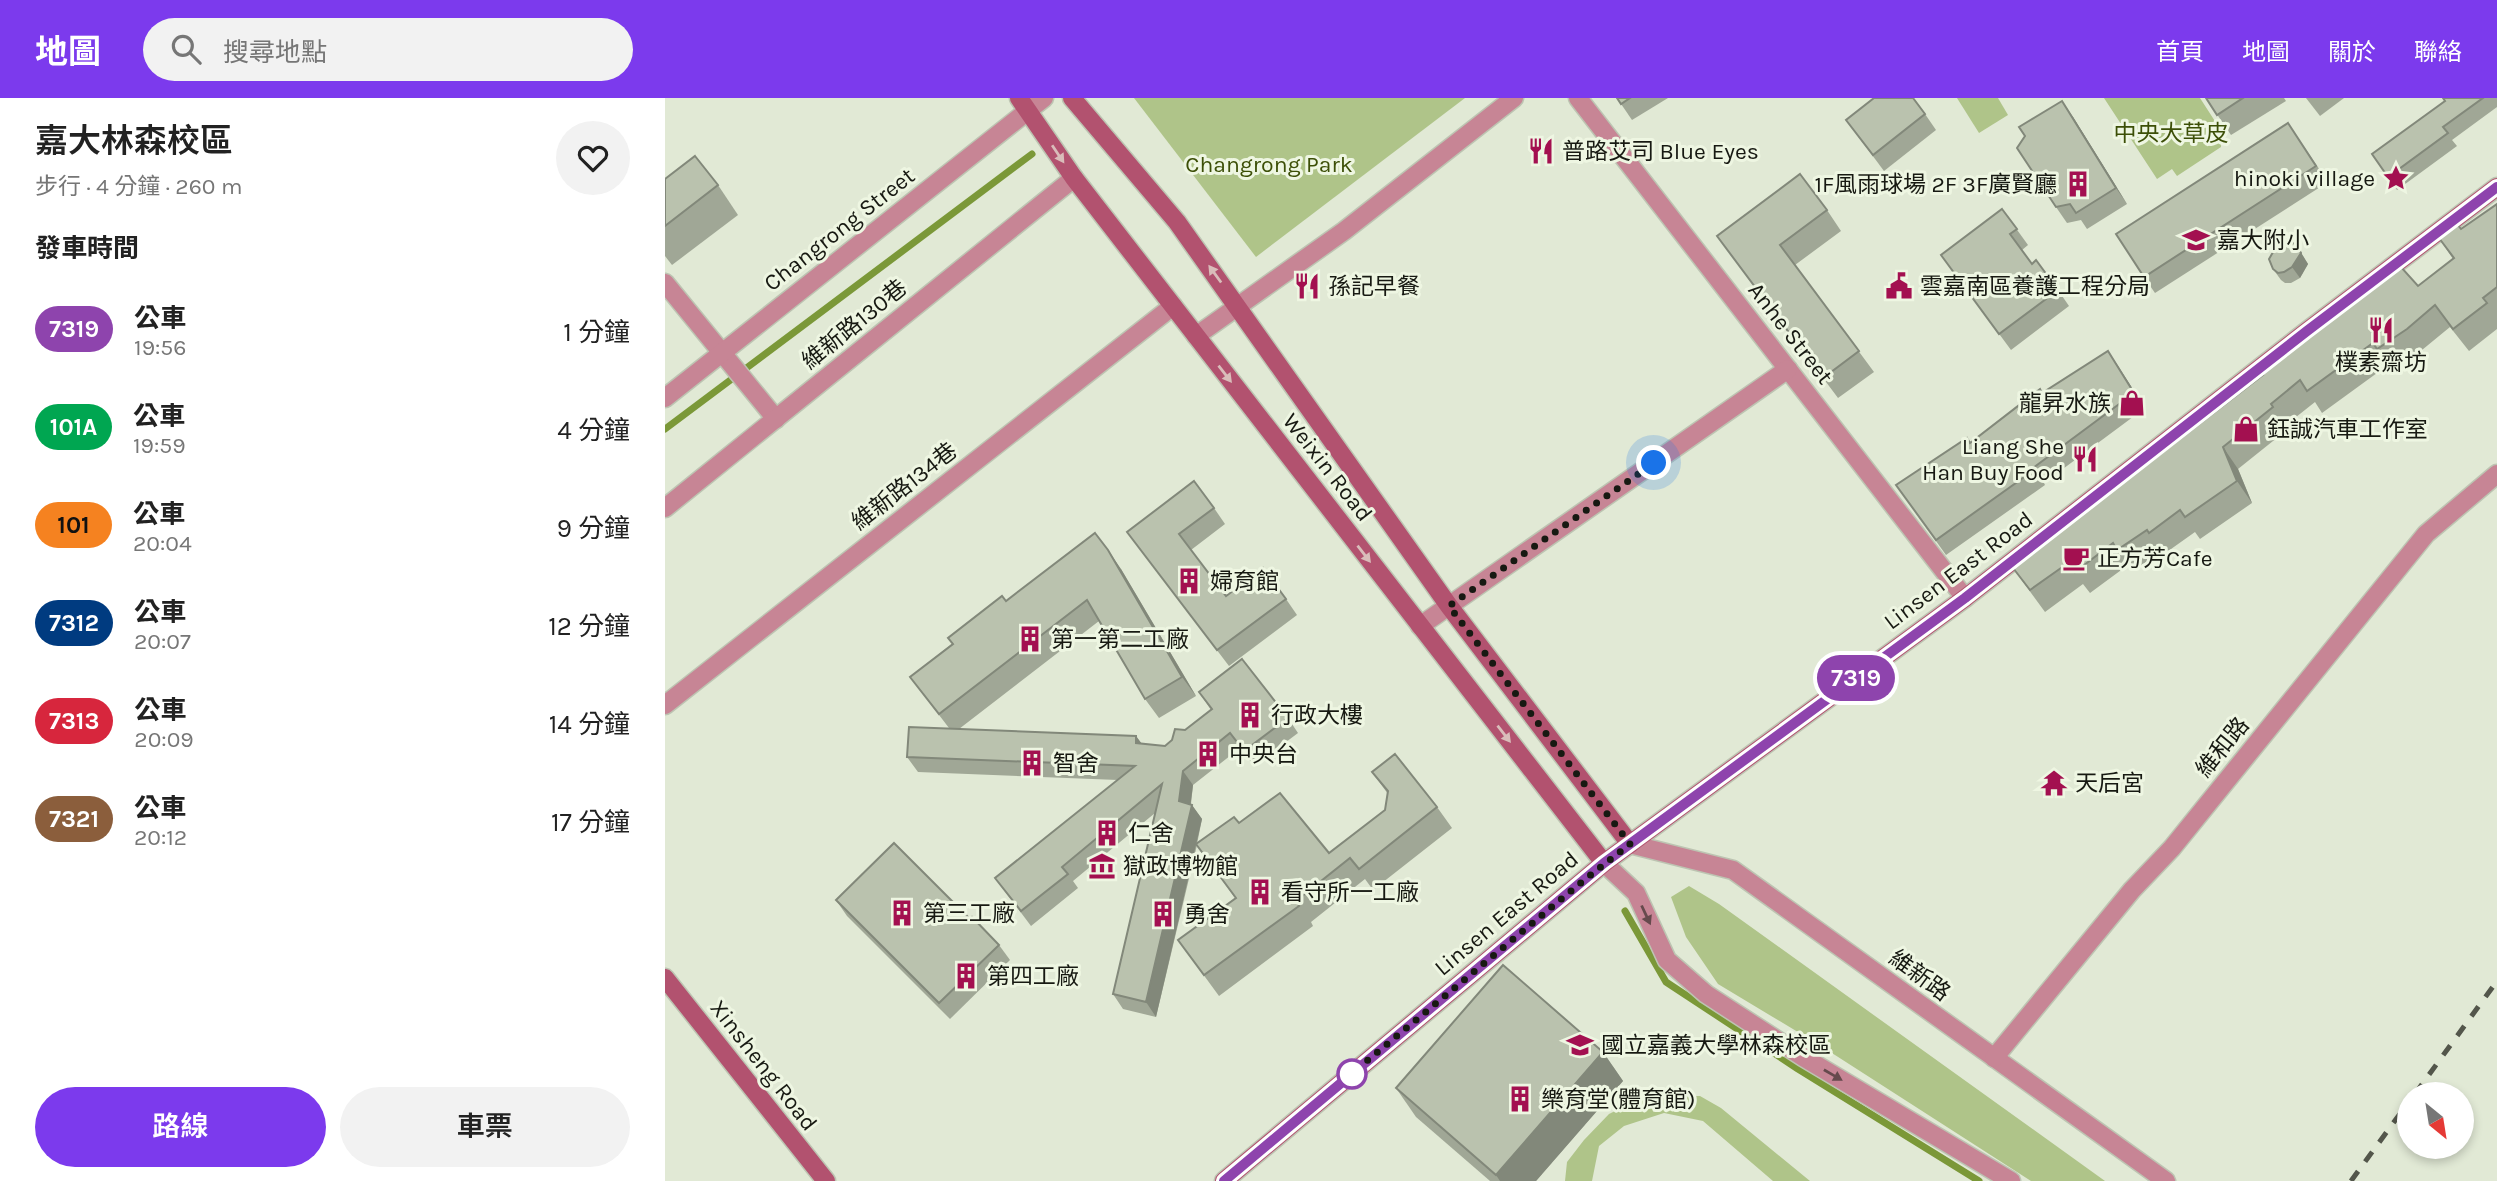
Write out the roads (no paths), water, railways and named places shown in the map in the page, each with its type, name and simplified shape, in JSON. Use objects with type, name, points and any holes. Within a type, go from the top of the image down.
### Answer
[{"type":"street","name":"Changrong Street","points":[[665,398],[1024,104],[1044,98]]},
{"type":"street","name":"Weixin Road","points":[[1072,98],[1177,222],[1449,606],[1630,844]]},
{"type":"street","points":[[1196,336],[1344,231],[1514,98]]},
{"type":"street","name":"Anhe Street","points":[[1578,98],[1965,598]]},
{"type":"street","name":"Weixin Road","points":[[1024,104],[1074,178],[1604,863]]},
{"type":"street","name":"維新路130巷","points":[[665,508],[1074,178]]},
{"type":"street","name":"Linsen East Road","points":[[1224,1181],[1604,863],[1965,598],[2307,331],[2497,187]]},
{"type":"street","points":[[665,283],[776,419]]},
{"type":"street","name":"維新路134巷","points":[[665,705],[1173,306]]},
{"type":"street","points":[[1420,625],[1788,369]]},
{"type":"street","name":"維和路","points":[[1994,1058],[2132,890],[2172,848],[2426,534],[2497,474]]},
{"type":"street","name":"維新路","points":[[1630,844],[1733,870],[2166,1181]]},
{"type":"street","points":[[1604,863],[1636,893],[1667,960],[1706,994],[1803,1056],[2011,1181]]},
{"type":"street","name":"Xinsheng Road","points":[[665,978],[826,1181]]},
{"type":"waterway","points":[[665,429],[1032,154]]},
{"type":"waterway","points":[[1625,911],[1666,982],[1798,1069],[1979,1181]]},
{"type":"railway","points":[[2424,1082],[2497,981]]},
{"type":"railway","points":[[2351,1181],[2397,1118]]},
{"type":"place","name":"普路艾司 Blue Eyes","points":[[1541,151]]},
{"type":"place","name":"hinoki village","points":[[2396,178]]},
{"type":"place","name":"1F風雨球場 2F 3F廣賢廳","points":[[2078,184]]},
{"type":"place","name":"嘉大附小","points":[[2196,240]]},
{"type":"place","name":"孫記早餐","points":[[1307,286]]},
{"type":"place","name":"雲嘉南區養護工程分局","points":[[1899,286]]},
{"type":"place","name":"樸素齋坊","points":[[2381,330]]},
{"type":"place","name":"龍昇水族","points":[[2132,403]]},
{"type":"place","name":"鈺誠汽車工作室","points":[[2246,429]]},
{"type":"place","name":"Liang She Han Buy Food","points":[[2085,459]]},
{"type":"place","name":"正方芳Cafe","points":[[2076,558]]},
{"type":"place","name":"婦育館","points":[[1189,581]]},
{"type":"place","name":"第一第二工廠","points":[[1030,639]]},
{"type":"place","name":"行政大樓","points":[[1250,715]]},
{"type":"place","name":"中央台","points":[[1208,754]]},
{"type":"place","name":"智舍","points":[[1032,763]]},
{"type":"place","name":"天后宮","points":[[2054,783]]},
{"type":"place","name":"仁舍","points":[[1107,833]]},
{"type":"place","name":"獄政博物館","points":[[1102,866]]},
{"type":"place","name":"看守所一工廠","points":[[1260,892]]},
{"type":"place","name":"第三工廠","points":[[902,913]]},
{"type":"place","name":"勇舍","points":[[1163,914]]},
{"type":"place","name":"第四工廠","points":[[966,976]]},
{"type":"place","name":"國立嘉義大學林森校區","points":[[1580,1045]]},
{"type":"place","name":"樂育堂(體育館)","points":[[1520,1099]]},
{"type":"park label","name":"中央大草皮","points":[[2171,133]]},
{"type":"park label","name":"Changrong Park","points":[[1269,164]]}]
